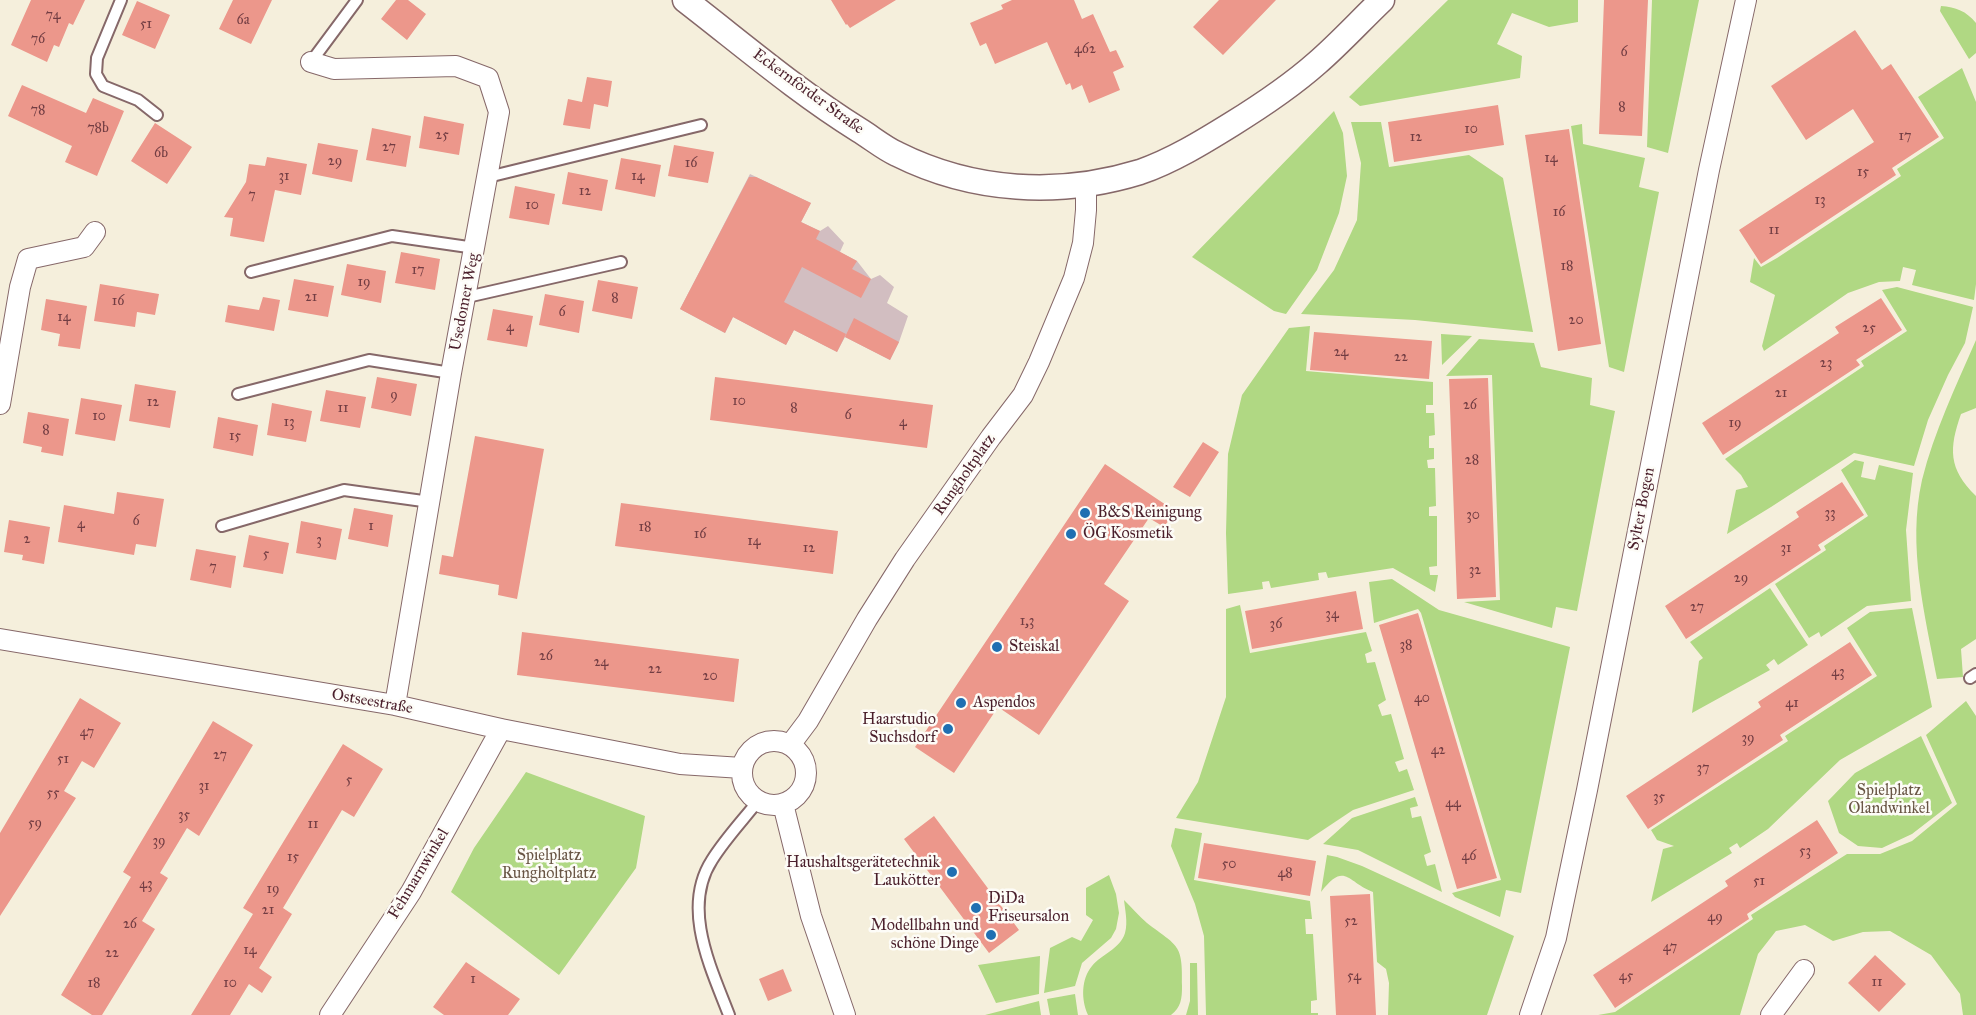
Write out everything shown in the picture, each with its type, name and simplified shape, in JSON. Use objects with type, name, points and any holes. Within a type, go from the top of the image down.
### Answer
[{"type":"street","name":"Eckernförder Straße","points":[[685,0],[825,109],[895,153],[927,168],[966,180],[1005,187],[1039,189],[1086,184],[1140,171],[1190,149],[1256,109],[1317,63],[1382,0]]},
{"type":"street","name":"Sylter Bogen","points":[[1530,1015],[1556,938],[1709,170],[1746,0]]},
{"type":"street","name":"Usedomer Weg","points":[[310,62],[334,69],[456,66],[488,78],[499,112],[451,373],[395,705]]},
{"type":"street","name":"Rungholtplatz","points":[[790,745],[808,721],[867,619],[905,560],[1023,395],[1074,278],[1083,243],[1086,184]]},
{"type":"street","points":[[0,404],[20,288],[28,259],[84,247],[95,232]]},
{"type":"street","name":"Ostseestraße","points":[[0,639],[395,705],[501,729],[680,764],[742,768]]},
{"type":"street","name":"Fehmarnwinkel","points":[[330,1015],[411,892],[501,729]]},
{"type":"street","points":[[775,741],[790,745],[802,756],[806,772],[803,787],[796,797],[783,804],[769,805],[758,801],[749,793],[743,781],[742,768],[748,754],[761,743],[775,741]]},
{"type":"street","points":[[783,804],[811,916],[845,1015]]},
{"type":"street","points":[[1771,1015],[1804,970]]},
{"type":"lane","points":[[121,0],[97,58],[96,74],[103,86],[138,100],[157,115]]},
{"type":"lane","points":[[310,62],[357,0]]},
{"type":"lane","points":[[488,177],[701,125]]},
{"type":"lane","points":[[251,272],[392,236],[475,248]]},
{"type":"lane","points":[[466,297],[621,262]]},
{"type":"lane","points":[[238,394],[369,360],[451,373]]},
{"type":"lane","points":[[222,526],[344,490],[430,502]]},
{"type":"lane","points":[[729,1015],[713,974],[699,926],[700,889],[711,861],[758,801]]},
{"type":"shaded area","points":[[750,174],[811,203],[801,222],[820,231],[828,226],[844,243],[840,252],[857,261],[871,279],[880,275],[894,287],[887,303],[908,316],[890,360],[845,337],[837,352],[794,330],[786,345],[733,317],[725,333],[680,309]]},
{"type":"green space","points":[[1448,0],[1578,0],[1578,22],[1549,27],[1512,13],[1497,44],[1522,56],[1520,78],[1360,106],[1349,97]]},
{"type":"green space","points":[[1652,0],[1699,0],[1668,153],[1647,147]]},
{"type":"green space","points":[[1941,6],[1960,10],[1976,23],[1976,53],[1969,59],[1940,11]]},
{"type":"green space","points":[[1962,68],[1976,102],[1976,284],[1974,300],[1912,285],[1916,270],[1903,267],[1900,281],[1879,282],[1848,293],[1764,351],[1762,346],[1775,295],[1750,282],[1754,258],[1761,267],[1777,258],[1901,176],[1897,169],[1944,138],[1918,97]]},
{"type":"green space","points":[[1334,111],[1343,133],[1347,176],[1339,213],[1317,270],[1286,314],[1274,311],[1192,257]]},
{"type":"green space","points":[[1351,122],[1381,122],[1389,167],[1469,155],[1503,178],[1533,332],[1415,320],[1301,314],[1334,270],[1357,220],[1361,163]]},
{"type":"green space","points":[[1582,124],[1583,144],[1645,158],[1639,187],[1659,192],[1624,372],[1609,367],[1571,126]]},
{"type":"green space","points":[[1897,287],[1973,307],[1965,343],[1928,420],[1914,466],[1854,453],[1727,534],[1736,490],[1748,487],[1741,475],[1725,459],[1864,366],[1861,361],[1907,331],[1882,290]]},
{"type":"green space","points":[[1310,326],[1306,371],[1433,382],[1433,405],[1426,405],[1426,413],[1434,413],[1435,435],[1429,436],[1429,448],[1434,448],[1434,459],[1427,460],[1428,468],[1435,468],[1436,506],[1429,507],[1429,516],[1437,516],[1437,566],[1429,567],[1430,575],[1438,575],[1435,592],[1393,568],[1328,578],[1326,572],[1318,573],[1319,580],[1271,588],[1269,581],[1262,582],[1263,589],[1228,594],[1226,533],[1228,454],[1242,395],[1289,328]]},
{"type":"green space","points":[[1441,334],[1472,336],[1442,365]]},
{"type":"green space","points":[[1479,339],[1534,343],[1541,367],[1592,378],[1590,405],[1615,411],[1577,611],[1556,607],[1552,628],[1464,602],[1500,600],[1492,375],[1446,376]]},
{"type":"green space","points":[[1976,340],[1976,408],[1961,414],[1953,448],[1960,477],[1976,496],[1976,639],[1961,649],[1963,677],[1937,679],[1919,580],[1916,530],[1918,505],[1922,480],[1933,444]]},
{"type":"green space","points":[[1855,460],[1864,462],[1861,477],[1875,480],[1879,465],[1913,473],[1906,530],[1911,601],[1867,606],[1821,637],[1819,632],[1809,638],[1775,584],[1826,550],[1824,546],[1868,516],[1841,470]]},
{"type":"green space","points":[[1392,579],[1439,610],[1570,647],[1521,893],[1506,890],[1500,917],[1455,897],[1452,893],[1501,880],[1421,613],[1418,609],[1374,623],[1369,582]]},
{"type":"green space","points":[[1770,588],[1808,645],[1778,665],[1774,659],[1766,665],[1770,670],[1692,713],[1699,661],[1703,658],[1690,642]]},
{"type":"green space","points":[[1240,605],[1250,653],[1366,632],[1372,651],[1365,654],[1367,663],[1375,662],[1386,700],[1378,705],[1382,716],[1391,714],[1404,759],[1395,762],[1399,772],[1407,769],[1414,790],[1353,810],[1308,840],[1176,818],[1198,782],[1226,697],[1226,609]]},
{"type":"green space","points":[[1912,608],[1932,707],[1840,760],[1768,829],[1740,848],[1737,843],[1729,848],[1732,853],[1651,902],[1663,849],[1674,846],[1657,840],[1651,830],[1788,741],[1785,736],[1877,676],[1847,628],[1870,612]]},
{"type":"green space","points":[[1966,701],[1976,716],[1976,1015],[1963,1015],[1960,994],[1931,955],[1890,931],[1863,932],[1833,941],[1805,925],[1776,931],[1758,954],[1740,1015],[1598,1015],[1615,1012],[1753,919],[1751,915],[1847,854],[1880,854],[1912,841],[1957,804],[1926,735]]},
{"type":"green space","name":"Spielplatz Olandwinkel","points":[[1921,736],[1952,803],[1912,834],[1882,848],[1858,846],[1839,833],[1828,801],[1855,773]]},
{"type":"green space","name":"Spielplatz Rungholtplatz","points":[[526,772],[645,816],[636,868],[559,975],[451,892],[474,848]]},
{"type":"green space","points":[[1415,797],[1418,806],[1410,808],[1412,818],[1421,816],[1431,852],[1424,855],[1427,866],[1435,864],[1442,892],[1358,850],[1323,844],[1352,818]]},
{"type":"green space","points":[[1175,828],[1202,833],[1194,880],[1310,901],[1312,919],[1305,919],[1306,934],[1313,934],[1317,1000],[1311,1001],[1311,1013],[1318,1013],[1318,1015],[1206,1015],[1204,936],[1195,904],[1171,846]]},
{"type":"green space","points":[[1327,855],[1362,866],[1514,936],[1487,1015],[1388,1015],[1389,983],[1386,969],[1377,962],[1373,892],[1341,876],[1329,883],[1321,892]]},
{"type":"green space","points":[[1109,875],[1116,894],[1119,913],[1116,929],[1111,938],[1082,963],[1075,986],[1044,993],[1050,948],[1072,937],[1081,941],[1093,920],[1086,915],[1086,888]]},
{"type":"green space","points":[[1124,900],[1147,923],[1172,942],[1180,953],[1181,999],[1179,1006],[1171,1015],[1088,1015],[1083,996],[1084,983],[1092,966],[1123,939],[1126,925]]},
{"type":"green space","points":[[1040,956],[1039,994],[996,1003],[978,965]]},
{"type":"green space","points":[[1190,963],[1197,963],[1198,1015],[1186,1015],[1190,1001]]},
{"type":"green space","points":[[1075,994],[1078,1015],[1050,1015],[1047,999]]},
{"type":"green space","points":[[1039,1001],[1041,1015],[985,1015]]},
{"type":"building","points":[[31,0],[85,0],[73,25],[69,23],[59,47],[54,45],[47,62],[11,45]]},
{"type":"building","points":[[233,0],[272,0],[251,44],[219,29]]},
{"type":"building","points":[[396,0],[408,0],[426,14],[407,40],[381,19]]},
{"type":"building","points":[[831,0],[896,0],[850,28]]},
{"type":"building","points":[[1012,0],[1074,0],[1082,19],[1093,14],[1110,52],[1116,50],[1124,67],[1113,72],[1120,90],[1089,103],[1082,85],[1072,90],[1070,83],[1066,85],[1047,42],[995,64],[986,43],[980,46],[970,23],[1003,9],[1001,5]]},
{"type":"building","points":[[1219,0],[1276,0],[1223,55],[1193,27]]},
{"type":"building","points":[[1604,0],[1648,0],[1642,136],[1599,134]]},
{"type":"building","points":[[137,1],[170,15],[155,49],[122,35]]},
{"type":"building","points":[[1855,30],[1882,70],[1891,64],[1939,137],[1892,168],[1896,175],[1761,264],[1739,230],[1874,142],[1853,109],[1806,140],[1771,86]]},
{"type":"building","points":[[587,77],[612,81],[608,107],[594,104],[590,129],[563,125],[568,99],[582,102]]},
{"type":"building","points":[[22,85],[86,113],[93,98],[124,111],[97,176],[65,162],[72,146],[8,116]]},
{"type":"building","points":[[1498,105],[1504,145],[1394,162],[1388,122]]},
{"type":"building","points":[[424,116],[464,124],[459,155],[419,148]]},
{"type":"building","points":[[155,123],[192,147],[167,184],[131,161]]},
{"type":"building","points":[[372,128],[411,136],[406,167],[366,160]]},
{"type":"building","points":[[1569,129],[1601,344],[1558,351],[1525,135]]},
{"type":"building","points":[[318,143],[358,150],[352,182],[312,174]]},
{"type":"building","points":[[674,145],[714,152],[708,183],[668,176]]},
{"type":"building","points":[[267,157],[307,164],[301,195],[275,190],[264,242],[230,236],[233,218],[224,217],[246,182],[249,164],[265,166]]},
{"type":"building","points":[[621,158],[661,165],[655,197],[615,189]]},
{"type":"building","points":[[568,172],[608,180],[602,211],[562,204]]},
{"type":"building","points":[[749,177],[756,177],[811,203],[801,222],[820,231],[816,239],[857,261],[852,269],[871,279],[861,298],[802,267],[784,302],[846,334],[837,352],[794,330],[786,345],[733,317],[725,333],[680,309]]},
{"type":"building","points":[[515,186],[555,194],[549,225],[509,218]]},
{"type":"building","points":[[401,252],[440,259],[435,290],[395,283]]},
{"type":"building","points":[[347,264],[386,271],[381,303],[341,295]]},
{"type":"building","points":[[294,279],[334,286],[328,317],[288,310]]},
{"type":"building","points":[[598,280],[638,287],[632,319],[592,311]]},
{"type":"building","points":[[100,284],[159,294],[155,315],[137,312],[135,327],[94,321]]},
{"type":"building","points":[[545,294],[584,301],[579,333],[539,325]]},
{"type":"building","points":[[263,297],[280,300],[274,331],[225,322],[228,305],[259,310]]},
{"type":"building","points":[[1881,298],[1902,330],[1856,360],[1860,365],[1723,455],[1702,423],[1839,333],[1835,327]]},
{"type":"building","points":[[46,299],[87,306],[80,349],[58,346],[60,334],[41,330]]},
{"type":"building","points":[[493,309],[533,316],[527,347],[487,340]]},
{"type":"building","points":[[854,318],[899,342],[890,360],[845,337]]},
{"type":"building","points":[[1314,332],[1432,341],[1429,379],[1310,370]]},
{"type":"building","points":[[377,377],[417,384],[411,416],[371,408]]},
{"type":"building","points":[[715,377],[933,405],[927,448],[710,420]]},
{"type":"building","points":[[1488,378],[1496,597],[1457,599],[1449,379]]},
{"type":"building","points":[[135,384],[176,391],[170,428],[129,421]]},
{"type":"building","points":[[326,390],[366,397],[360,428],[320,421]]},
{"type":"building","points":[[81,398],[122,405],[115,441],[75,434]]},
{"type":"building","points":[[272,403],[312,411],[306,442],[267,435]]},
{"type":"building","points":[[28,412],[69,419],[63,456],[41,452],[42,447],[23,443]]},
{"type":"building","points":[[218,417],[258,425],[253,456],[213,448]]},
{"type":"building","points":[[475,436],[544,449],[517,599],[498,595],[499,585],[439,574],[442,555],[453,557]]},
{"type":"building","points":[[1203,442],[1219,452],[1190,497],[1173,487]]},
{"type":"building","points":[[1105,464],[1175,511],[1164,527],[1149,518],[1104,584],[1129,601],[1039,735],[998,707],[954,773],[915,747]]},
{"type":"building","points":[[1842,482],[1864,515],[1818,545],[1821,550],[1686,639],[1665,606],[1799,517],[1796,512]]},
{"type":"building","points":[[117,492],[164,499],[156,547],[136,544],[134,555],[58,542],[64,505],[114,514]]},
{"type":"building","points":[[621,503],[838,531],[833,574],[615,546]]},
{"type":"building","points":[[354,508],[393,515],[388,547],[348,539]]},
{"type":"building","points":[[9,520],[50,527],[44,564],[22,560],[23,555],[4,552]]},
{"type":"building","points":[[301,521],[342,529],[336,560],[296,553]]},
{"type":"building","points":[[249,535],[289,543],[283,574],[243,567]]},
{"type":"building","points":[[196,549],[236,556],[231,588],[190,580]]},
{"type":"building","points":[[1356,591],[1363,629],[1252,649],[1245,611]]},
{"type":"building","points":[[1418,613],[1497,878],[1457,889],[1379,625]]},
{"type":"building","points":[[522,632],[739,659],[734,702],[517,675]]},
{"type":"building","points":[[1850,642],[1872,675],[1780,735],[1783,740],[1648,829],[1626,796],[1761,707],[1758,702]]},
{"type":"building","points":[[80,698],[121,723],[94,768],[82,761],[64,791],[76,798],[0,916],[0,833]]},
{"type":"building","points":[[213,721],[253,745],[199,836],[187,828],[160,873],[168,878],[142,921],[155,929],[102,1015],[92,1015],[61,995],[131,877],[123,872]]},
{"type":"building","points":[[343,744],[383,769],[354,817],[342,810],[283,908],[292,914],[259,968],[272,977],[262,993],[249,984],[230,1015],[191,1015],[253,914],[243,908]]},
{"type":"building","points":[[934,816],[1019,930],[989,953],[904,839]]},
{"type":"building","points":[[1817,820],[1838,853],[1747,914],[1749,919],[1615,1008],[1593,975],[1728,886],[1725,881]]},
{"type":"building","points":[[1204,843],[1316,861],[1310,896],[1198,878]]},
{"type":"building","points":[[1370,894],[1376,1015],[1336,1015],[1330,896]]},
{"type":"building","points":[[1875,955],[1906,984],[1879,1012],[1848,983]]},
{"type":"building","points":[[466,962],[520,999],[508,1015],[444,1015],[433,1007]]},
{"type":"building","points":[[783,969],[792,991],[768,1001],[759,979]]},
{"type":"place","name":"B&S Reinigung","points":[[1085,513]]},
{"type":"place","name":"ÖG Kosmetik","points":[[1071,534]]},
{"type":"place","name":"Steiskal","points":[[997,647]]},
{"type":"place","name":"Aspendos","points":[[961,703]]},
{"type":"place","name":"Haarstudio Suchsdorf","points":[[948,729]]},
{"type":"place","name":"Haushaltsgerätetechnik Laukötter","points":[[952,872]]},
{"type":"place","name":"DiDa Friseursalon","points":[[976,908]]},
{"type":"place","name":"Modellbahn und schöne Dinge","points":[[991,935]]}]
